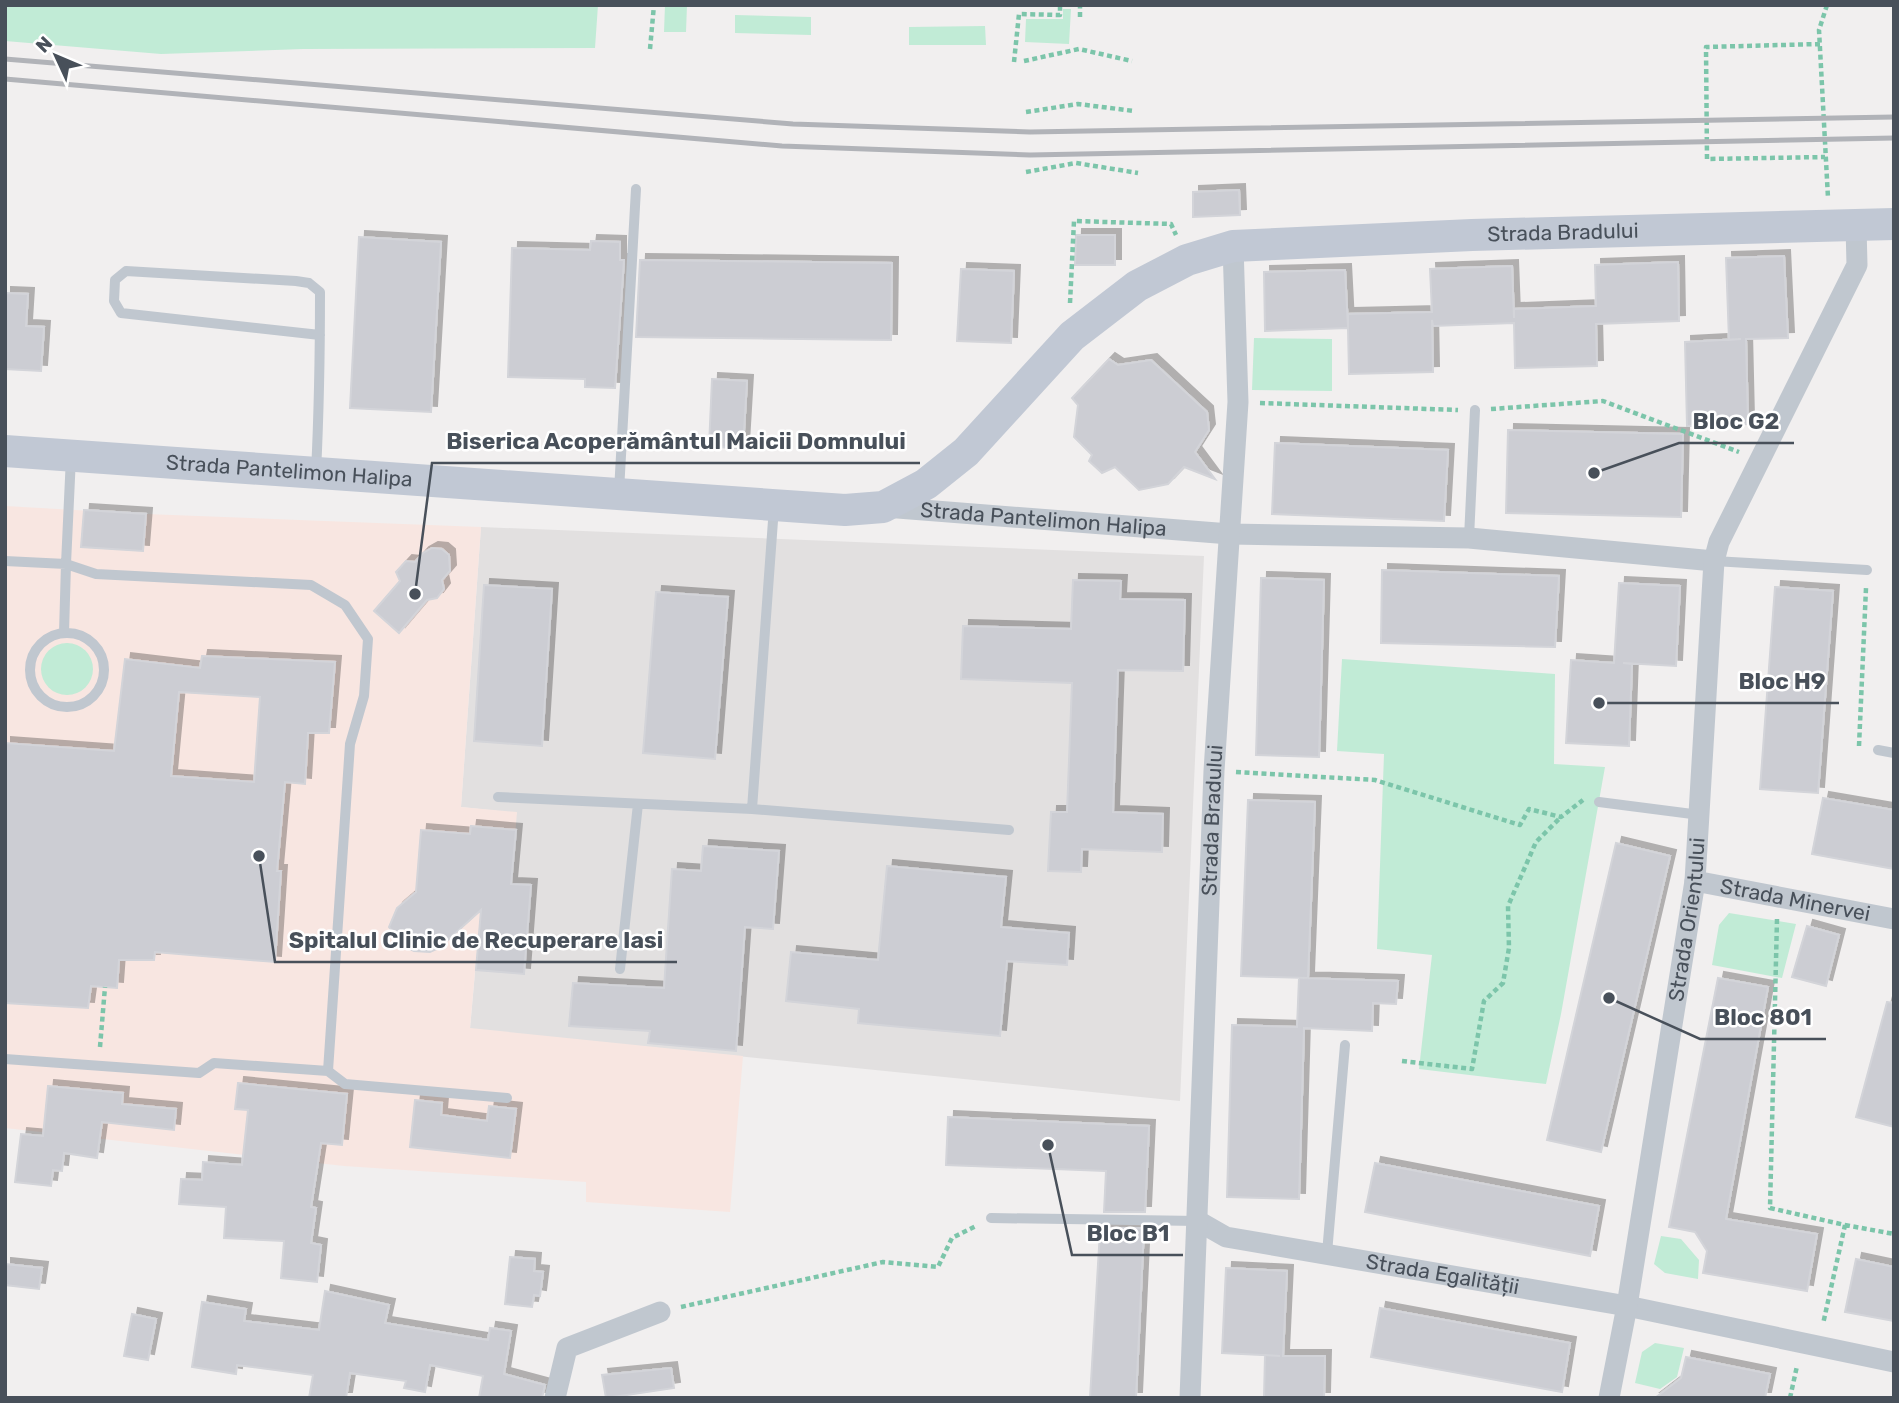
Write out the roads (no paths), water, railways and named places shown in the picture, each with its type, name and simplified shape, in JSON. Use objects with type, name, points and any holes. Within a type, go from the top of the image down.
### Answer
[{"type":"street","name":"Strada Bradului","points":[[883,507],[926,484],[966,452],[1072,336],[1137,286],[1187,260],[1233,246],[1472,235],[1894,224]]},
{"type":"street","points":[[1714,561],[1719,542],[1857,265],[1856,226]]},
{"type":"street","name":"Strada Bradului","points":[[1191,1398],[1214,771],[1238,402],[1233,246]]},
{"type":"street","name":"Strada Pantelimon Halipa","points":[[5,451],[845,510],[883,507],[1230,534],[1469,538],[1714,561]]},
{"type":"street","name":"Strada Orientului","points":[[1609,1398],[1627,1306],[1695,881],[1714,561]]},
{"type":"street","name":"Strada Minervei","points":[[1695,881],[1894,919]]},
{"type":"street","name":"Strada Egalității","points":[[1198,1221],[1226,1237],[1627,1306],[1810,1347],[1894,1362]]},
{"type":"street","points":[[555,1398],[567,1348],[660,1312]]},
{"type":"lane","points":[[619,494],[636,189]]},
{"type":"lane","points":[[316,473],[320,335],[320,292],[309,283],[126,271],[116,280],[114,301],[121,313],[320,335]]},
{"type":"lane","points":[[1469,538],[1475,410]]},
{"type":"lane","points":[[64,633],[71,456]]},
{"type":"lane","points":[[752,809],[774,504]]},
{"type":"lane","points":[[5,561],[66,564],[96,574],[311,585],[345,605],[368,639],[364,696],[350,744],[328,1071]]},
{"type":"lane","points":[[1714,561],[1867,570]]},
{"type":"lane","points":[[64,633],[89,640],[103,661],[104,674],[92,696],[69,707],[46,701],[37,692],[31,680],[30,666],[41,643],[64,633]]},
{"type":"lane","points":[[1878,750],[1894,753]]},
{"type":"lane","points":[[498,797],[752,809],[1009,830]]},
{"type":"lane","points":[[1599,802],[1700,815]]},
{"type":"lane","points":[[620,969],[638,804]]},
{"type":"lane","points":[[1327,1253],[1345,1045]]},
{"type":"lane","points":[[5,1059],[199,1073],[215,1063],[328,1071],[345,1084],[507,1098]]},
{"type":"lane","name":"Strada Egalității","points":[[991,1218],[1198,1221]]},
{"type":"railway","points":[[5,59],[793,124],[1030,132],[1894,117]]},
{"type":"railway","points":[[5,79],[782,146],[1030,155],[1894,138]]},
{"type":"place","name":"Bloc G2","points":[[1594,473]]},
{"type":"place","name":"Biserica Acoperământul Maicii Domnului","points":[[415,594]]},
{"type":"place","name":"Bloc H9","points":[[1599,703]]},
{"type":"place","name":"Spitalul Clinic de Recuperare Iasi","points":[[259,856]]},
{"type":"place","name":"Bloc 801","points":[[1609,998]]},
{"type":"place","name":"Bloc B1","points":[[1048,1145]]}]
